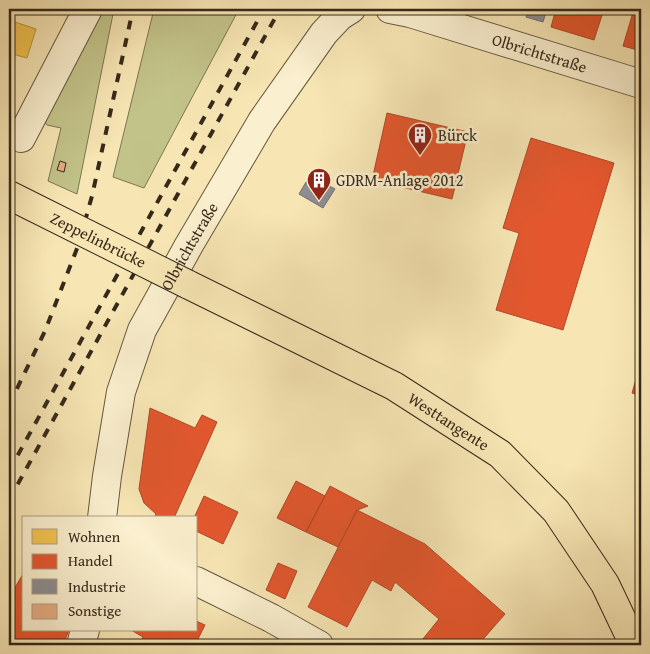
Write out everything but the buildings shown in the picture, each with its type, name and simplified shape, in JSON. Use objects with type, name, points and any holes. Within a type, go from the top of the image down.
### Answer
[{"type":"main road","name":"Zeppelinbrücke","points":[[9,195],[187,284]]},
{"type":"main road","name":"Westtangente","points":[[187,284],[394,386],[500,454],[556,512],[606,584],[634,645]]},
{"type":"street","points":[[22,138],[88,9]]},
{"type":"street","name":"Olbrichtstraße","points":[[102,516],[121,392],[142,330],[189,244],[262,121],[324,33],[340,16],[351,9]]},
{"type":"street","name":"Olbrichtstraße","points":[[403,10],[641,84]]},
{"type":"street","points":[[198,582],[271,618],[319,645]]},
{"type":"street","points":[[81,645],[84,632]]},
{"type":"green space","points":[[96,9],[114,9],[77,194],[48,181],[61,128],[47,125],[43,121]]},
{"type":"green space","points":[[154,9],[239,9],[144,188],[113,177]]},
{"type":"railway","points":[[9,405],[45,331],[78,246],[92,196],[133,9]]},
{"type":"railway","points":[[9,471],[264,9]]},
{"type":"railway","points":[[9,500],[280,9]]},
{"type":"place","name":"Bürck","points":[[420,156]]},
{"type":"place","name":"GDRM-Anlage 2012","points":[[319,201]]}]
